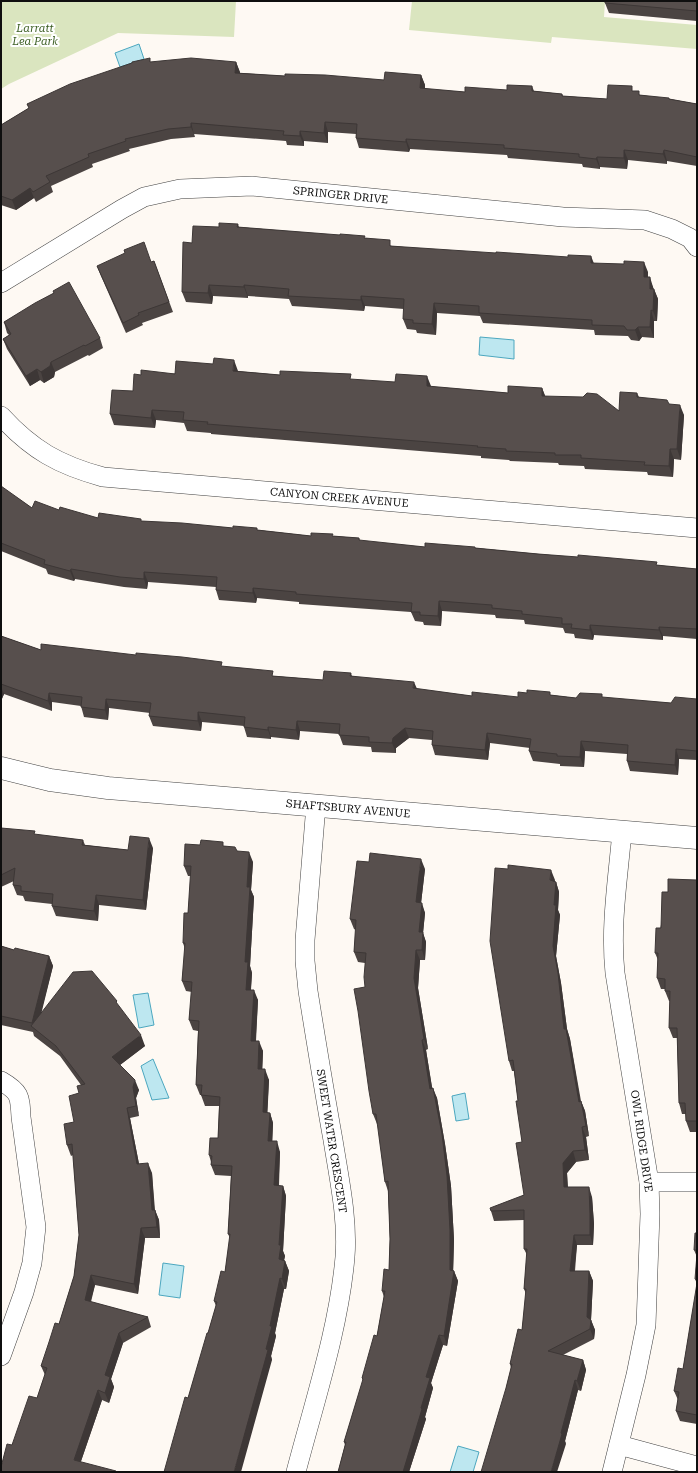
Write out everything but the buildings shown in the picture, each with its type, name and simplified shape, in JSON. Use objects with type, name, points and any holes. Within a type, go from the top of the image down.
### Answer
[{"type":"street","name":"SPRINGER DRIVE","points":[[1,283],[144,197],[180,189],[252,186],[563,217],[645,220],[672,229],[690,238],[697,247]]},
{"type":"street","name":"CANYON CREEK AVENUE","points":[[1,416],[16,432],[49,457],[77,470],[103,477],[697,528]]},
{"type":"street","name":"SHAFTSBURY AVENUE","points":[[1,768],[50,780],[108,788],[697,838]]},
{"type":"street","name":"SWEET WATER CRESCENT","points":[[296,1472],[331,1336],[345,1256],[344,1218],[338,1173],[308,991],[305,962],[305,940],[316,805]]},
{"type":"street","name":"OWL RIDGE DRIVE","points":[[612,1472],[636,1375],[646,1325],[650,1214],[650,1182],[619,1003],[613,953],[613,931],[622,832]]},
{"type":"street","points":[[1,1081],[14,1089],[21,1101],[21,1117],[36,1228],[32,1263],[24,1292],[1,1356]]},
{"type":"street","points":[[650,1182],[697,1182]]},
{"type":"street","points":[[619,1445],[697,1466]]},
{"type":"green space","name":"Larratt Lea Park","points":[[1,1],[236,1],[234,37],[118,33],[1,89]]},
{"type":"green space","points":[[412,1],[605,1],[604,17],[697,25],[697,49],[552,37],[551,43],[409,30]]},
{"type":"water","points":[[139,44],[144,59],[120,67],[115,53]]},
{"type":"water","points":[[480,337],[514,340],[514,359],[479,355]]},
{"type":"water","points":[[148,993],[154,1025],[139,1028],[133,995]]},
{"type":"water","points":[[153,1059],[169,1098],[152,1100],[141,1066]]},
{"type":"water","points":[[465,1093],[469,1119],[456,1121],[452,1096]]},
{"type":"water","points":[[163,1263],[184,1266],[180,1298],[159,1295]]},
{"type":"water","points":[[458,1446],[479,1452],[473,1472],[450,1472]]}]
